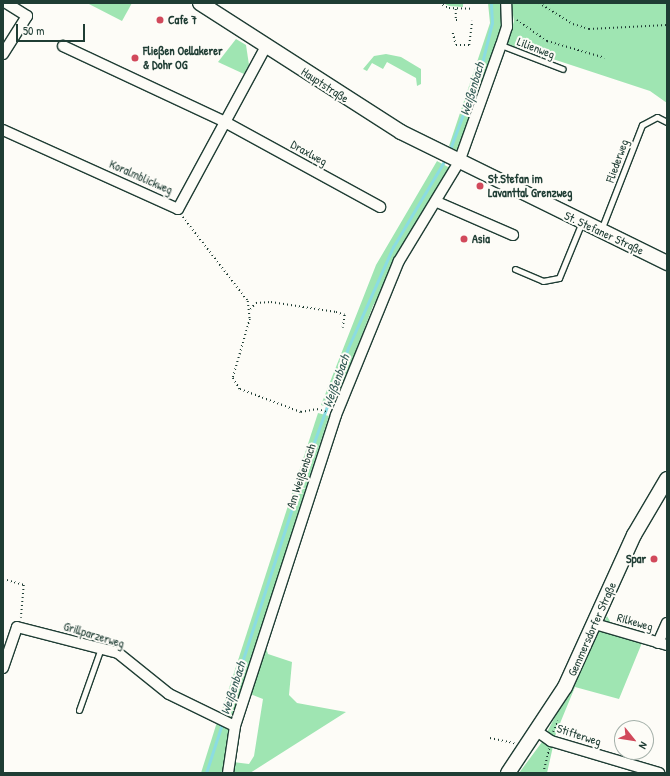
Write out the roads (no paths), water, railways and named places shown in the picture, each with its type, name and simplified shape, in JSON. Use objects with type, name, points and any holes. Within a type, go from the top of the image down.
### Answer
[{"type":"main road","name":"Hauptstraße","points":[[200,3],[214,7],[266,46],[369,113],[452,158]]},
{"type":"main road","name":"St. Stefaner Straße","points":[[452,158],[667,263]]},
{"type":"main road","name":"Gemmersdorfer Straße","points":[[508,773],[538,732],[565,687],[595,624],[634,535],[667,479]]},
{"type":"street","points":[[3,54],[27,16],[6,3]]},
{"type":"street","name":"Am Weißenbach","points":[[228,773],[233,725],[336,415],[399,260],[437,202],[452,158],[502,45],[507,14],[506,3]]},
{"type":"street","points":[[63,46],[225,122]]},
{"type":"street","name":"Koralmblickweg","points":[[3,130],[178,208],[266,46]]},
{"type":"street","name":"Draxlweg","points":[[225,122],[380,207]]},
{"type":"street","points":[[437,202],[512,235]]},
{"type":"street","points":[[662,644],[667,623]]},
{"type":"street","name":"Rilkeweg","points":[[595,624],[662,644]]},
{"type":"street","name":"Grillparzerweg","points":[[3,668],[17,627],[101,648],[126,658],[169,694],[233,725]]},
{"type":"street","name":"Stifterweg","points":[[538,732],[551,741],[659,773]]},
{"type":"lane","name":"Lilienweg","points":[[502,45],[563,69]]},
{"type":"lane","name":"Fliederweg","points":[[601,231],[642,125],[657,117],[667,122]]},
{"type":"lane","points":[[515,269],[543,281],[559,278],[582,222]]},
{"type":"lane","points":[[79,710],[101,648]]},
{"type":"waterway","name":"Weißenbach","points":[[449,152],[482,63],[492,23],[491,3]]},
{"type":"waterway","name":"Weißenbach","points":[[206,773],[308,459],[348,348],[393,247],[446,158]]},
{"type":"place","name":"Cafe 7","points":[[160,20]]},
{"type":"place","name":"Fließen Oellakerer & Dohr OG","points":[[135,58]]},
{"type":"place","name":"St.Stefan im Lavanttal Grenzweg","points":[[480,186]]},
{"type":"place","name":"Asia","points":[[464,239]]},
{"type":"place","name":"Spar","points":[[654,559]]}]
